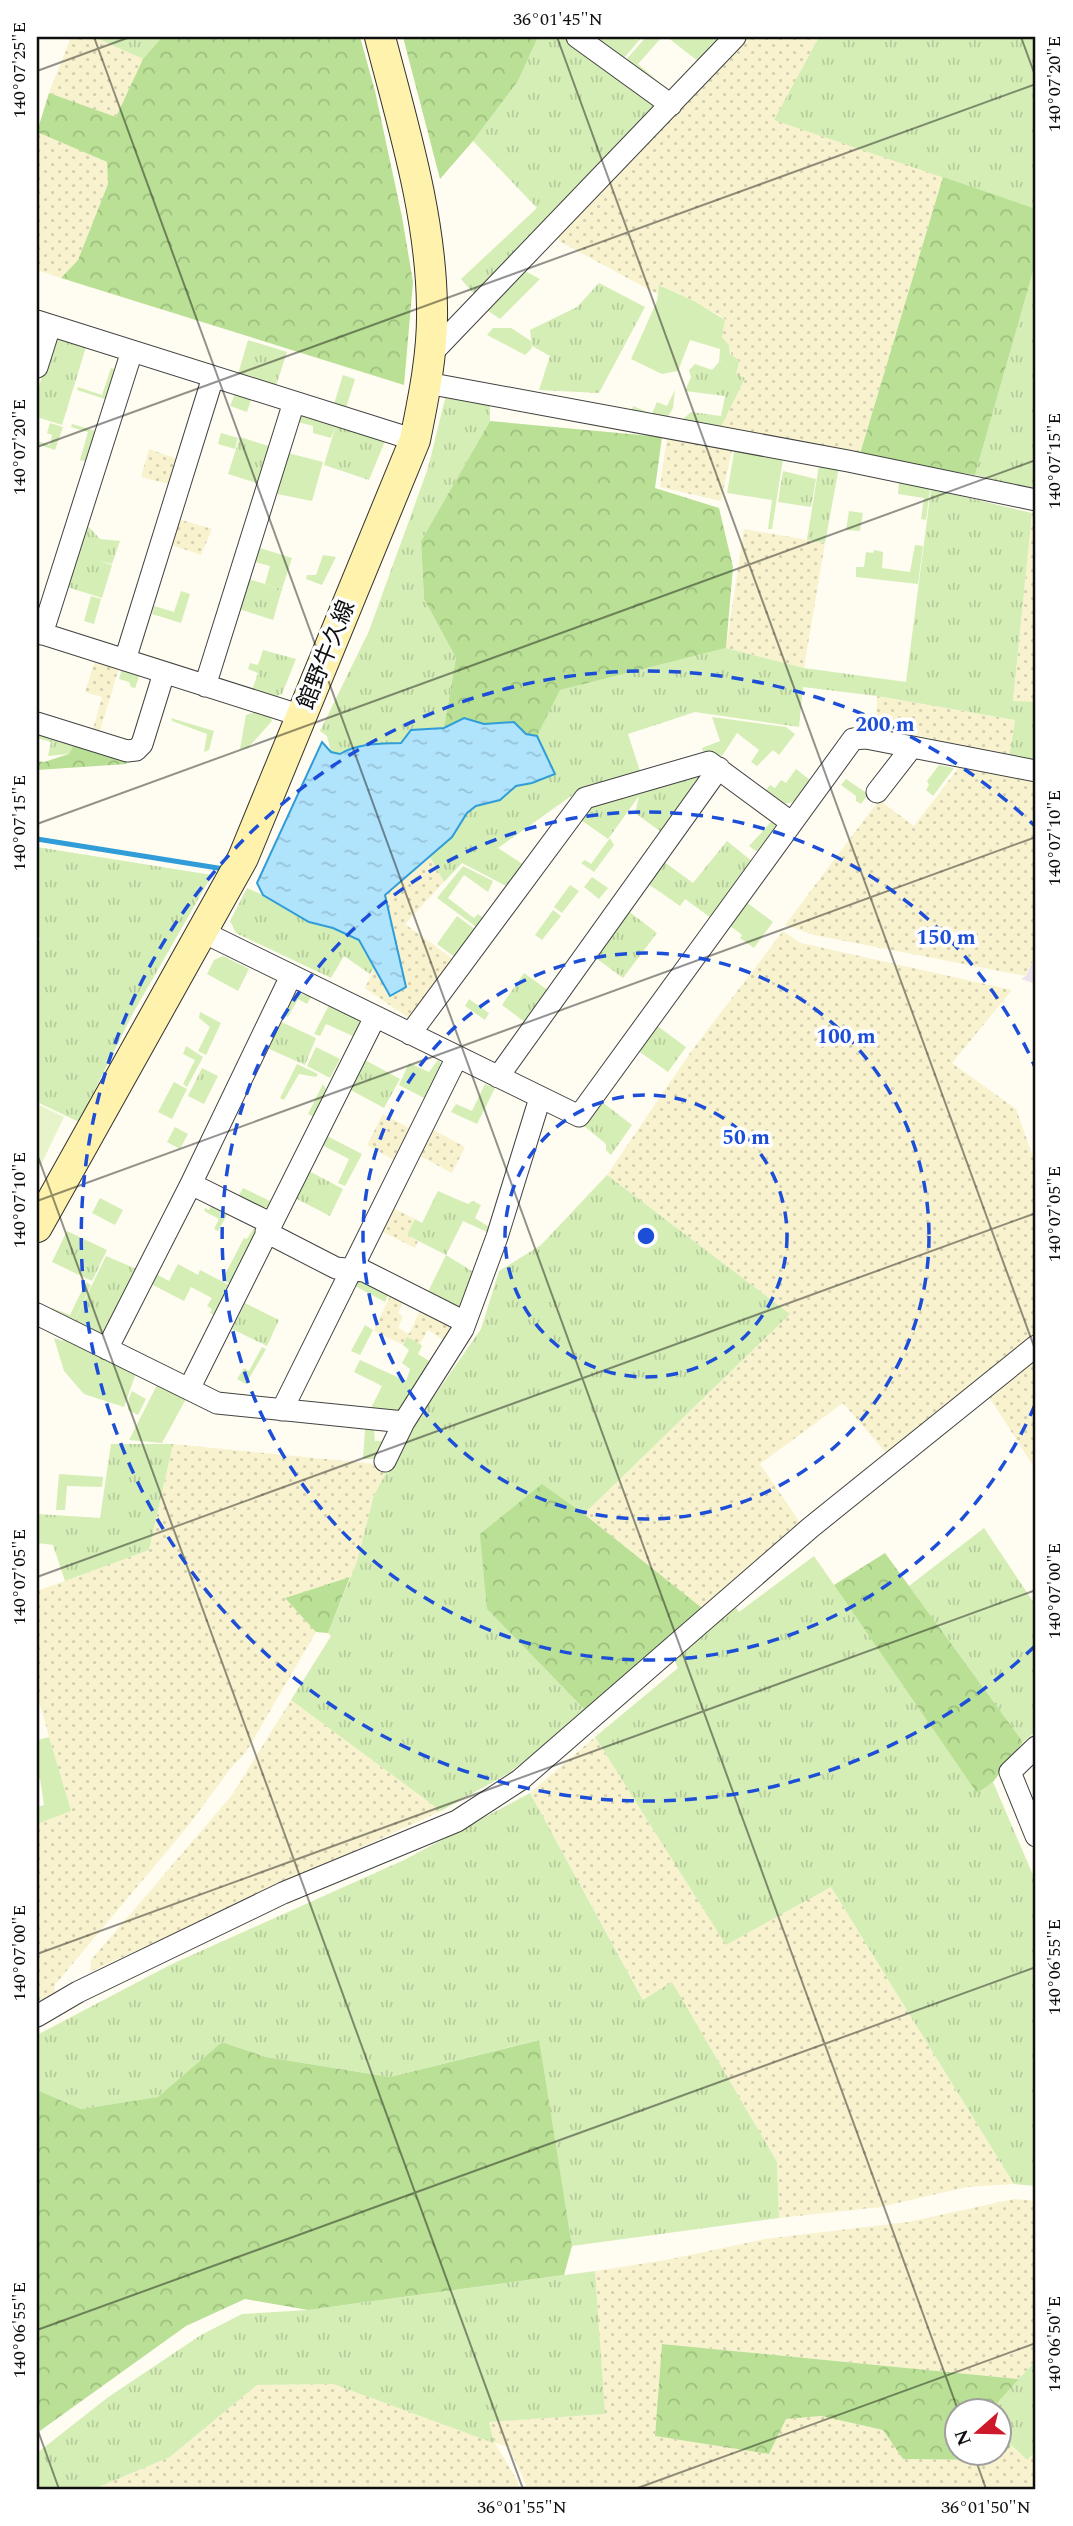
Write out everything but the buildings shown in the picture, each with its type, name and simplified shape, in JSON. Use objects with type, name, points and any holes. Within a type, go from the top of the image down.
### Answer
[{"type":"main road","name":"館野牛久線","points":[[37,1227],[243,858],[415,440],[428,369],[432,311],[426,225],[380,37]]},
{"type":"street","points":[[577,37],[671,105]]},
{"type":"street","points":[[428,369],[735,37]]},
{"type":"street","points":[[37,367],[43,323],[415,440]]},
{"type":"street","points":[[132,351],[39,633],[302,716]]},
{"type":"street","points":[[428,369],[1036,500]]},
{"type":"street","points":[[125,660],[214,377]]},
{"type":"street","points":[[205,686],[294,402]]},
{"type":"street","points":[[37,723],[127,751],[136,750],[142,744],[164,673]]},
{"type":"street","points":[[202,932],[579,1116],[853,739],[866,738],[1036,771]]},
{"type":"street","points":[[877,792],[912,747]]},
{"type":"street","points":[[410,1034],[585,798],[709,762],[792,823]]},
{"type":"street","points":[[498,1077],[719,768]]},
{"type":"street","points":[[107,1349],[191,1184],[291,976]]},
{"type":"street","points":[[189,1389],[375,1017]]},
{"type":"street","points":[[282,1410],[457,1057]]},
{"type":"street","points":[[385,1461],[404,1422],[466,1322],[497,1237],[540,1098]]},
{"type":"street","points":[[191,1184],[336,1268],[364,1271],[466,1322]]},
{"type":"street","points":[[37,1314],[217,1403],[404,1422]]},
{"type":"street","points":[[37,2016],[78,1992],[283,1893],[457,1821],[520,1780],[800,1536],[1036,1346]]},
{"type":"street","points":[[1036,1747],[1010,1772],[1036,1836]]},
{"type":"shaded area","points":[[71,37],[94,37],[143,59],[116,117],[49,93]]},
{"type":"shaded area","points":[[744,37],[819,37],[775,120],[943,177],[859,457],[720,429],[736,374],[729,345],[722,337],[725,319],[660,285],[657,294],[559,241],[558,232]]},
{"type":"shaded area","points":[[37,132],[107,162],[108,184],[78,260],[61,278],[37,270]]},
{"type":"shaded area","points":[[667,437],[732,450],[721,501],[660,487]]},
{"type":"shaded area","points":[[149,449],[180,460],[173,485],[141,477]]},
{"type":"shaded area","points":[[1032,513],[1036,513],[1036,702],[1013,702]]},
{"type":"shaded area","points":[[178,519],[212,529],[201,555],[169,544]]},
{"type":"shaded area","points":[[744,529],[825,543],[804,668],[726,648]]},
{"type":"shaded area","points":[[95,660],[119,668],[100,731],[93,729],[102,697],[85,692]]},
{"type":"shaded area","points":[[877,696],[1015,720],[1009,757],[876,726]]},
{"type":"shaded area","points":[[960,766],[1036,779],[1036,954],[1026,976],[814,935],[785,925],[879,800],[914,826]]},
{"type":"shaded area","points":[[430,857],[444,882],[405,924],[457,962],[418,1014],[407,1017],[365,988],[375,967],[390,996],[391,926],[385,895]]},
{"type":"shaded area","points":[[783,931],[801,943],[1012,990],[952,1063],[1016,1109],[1036,1165],[1036,1335],[912,1436],[886,1453],[843,1403],[760,1464],[801,1524],[702,1608],[584,1514],[790,1314],[607,1175],[690,1053]]},
{"type":"shaded area","points":[[1036,954],[1036,984],[1021,979],[1026,976]]},
{"type":"shaded area","points":[[383,1114],[413,1130],[396,1161],[367,1145]]},
{"type":"shaded area","points":[[432,1129],[465,1147],[452,1173],[418,1155]]},
{"type":"shaded area","points":[[391,1207],[415,1219],[407,1235],[418,1241],[415,1248],[379,1230]]},
{"type":"shaded area","points":[[391,1294],[404,1301],[398,1313],[403,1316],[398,1328],[409,1334],[421,1308],[448,1322],[451,1331],[444,1340],[428,1330],[420,1344],[407,1338],[403,1345],[374,1331]]},
{"type":"shaded area","points":[[1036,1357],[1036,1470],[989,1397]]},
{"type":"shaded area","points":[[173,1444],[376,1464],[387,1470],[374,1495],[357,1561],[350,1577],[285,1598],[316,1632],[246,1752],[188,1826],[54,1986],[56,1995],[37,2005],[37,1824],[70,1811],[37,1694],[37,1591],[149,1550]]},
{"type":"shaded area","points":[[291,1700],[441,1811],[90,1972],[91,1960],[232,1795]]},
{"type":"shaded area","points":[[595,1737],[726,1944],[831,1887],[1014,2184],[967,2187],[880,2207],[779,2218],[777,2162],[672,1983],[644,2001],[530,1793]]},
{"type":"shaded area","points":[[1014,2199],[1036,2201],[1036,2360],[1019,2379],[663,2344],[655,2436],[769,2454],[786,2419],[821,2416],[883,2430],[903,2459],[944,2459],[944,2466],[1014,2466],[1014,2449],[1027,2460],[1036,2451],[1036,2489],[528,2489],[509,2447],[495,2443],[518,2482],[519,2489],[94,2489],[170,2457],[257,2385],[333,2384],[493,2442],[489,2422],[604,2414],[595,2271],[666,2260],[765,2239],[908,2222]]},
{"type":"green space","points":[[94,37],[162,37],[143,59]]},
{"type":"green space","points":[[162,37],[360,37],[375,91],[413,282],[404,385],[61,278],[78,260],[108,184],[107,162],[37,132],[49,93],[116,117],[143,59]]},
{"type":"green space","points":[[403,37],[538,37],[518,81],[473,141],[440,179]]},
{"type":"green space","points":[[538,37],[564,37],[658,106],[475,295],[461,279],[537,208],[473,141],[518,81]]},
{"type":"green space","points":[[596,37],[632,37],[636,40],[642,37],[623,59]]},
{"type":"green space","points":[[646,37],[662,37],[638,64],[668,90],[661,90],[625,61]]},
{"type":"green space","points":[[667,37],[721,37],[699,62]]},
{"type":"green space","points":[[819,37],[1036,37],[1036,209],[774,120]]},
{"type":"green space","points":[[943,177],[1036,209],[1036,261],[975,475],[859,457]]},
{"type":"green space","points":[[1036,261],[1036,490],[975,475]]},
{"type":"green space","points":[[523,270],[540,279],[500,319],[484,308]]},
{"type":"green space","points":[[599,283],[645,307],[599,393],[539,390],[550,356],[532,346],[530,330],[577,307]]},
{"type":"green space","points":[[659,285],[696,302],[725,320],[722,337],[729,345],[730,354],[739,360],[738,367],[728,367],[719,362],[720,349],[690,340],[678,371],[662,374],[631,359],[657,301]]},
{"type":"green space","points":[[493,328],[511,328],[531,341],[532,348],[525,355],[487,335]]},
{"type":"green space","points":[[60,337],[86,347],[62,425],[37,417],[37,394],[52,340]]},
{"type":"green space","points":[[248,340],[287,352],[276,386],[238,374]]},
{"type":"green space","points":[[719,362],[728,367],[738,367],[736,374],[745,378],[720,429],[683,419],[691,412],[721,416],[725,396],[685,391],[691,377],[689,370],[695,364],[712,370]]},
{"type":"green space","points":[[111,368],[118,370],[108,400],[77,390],[78,387],[102,395]]},
{"type":"green space","points":[[343,375],[355,379],[346,408],[334,404]]},
{"type":"green space","points":[[675,390],[673,408],[667,418],[631,412],[633,406],[652,414],[657,402],[667,406]]},
{"type":"green space","points":[[236,391],[252,397],[247,412],[230,406]]},
{"type":"green space","points":[[447,391],[490,401],[490,421],[421,541],[424,599],[456,658],[444,728],[412,730],[401,743],[362,746],[340,754],[331,752],[327,736],[320,731],[369,631],[428,468]]},
{"type":"green space","points":[[306,415],[336,425],[331,438],[313,433],[313,426],[298,422]]},
{"type":"green space","points":[[490,421],[662,437],[655,488],[719,508],[733,567],[726,648],[560,690],[537,736],[526,734],[514,722],[484,724],[464,718],[444,728],[456,658],[424,599],[421,541]]},
{"type":"green space","points":[[50,423],[63,427],[55,450],[37,444],[37,441],[50,445],[52,435],[47,433]]},
{"type":"green space","points":[[72,424],[96,431],[87,462],[80,460],[88,432],[71,427]]},
{"type":"green space","points":[[336,425],[385,441],[369,480],[324,465]]},
{"type":"green space","points":[[221,433],[238,438],[235,449],[218,444]]},
{"type":"green space","points":[[240,437],[272,447],[260,484],[228,474]]},
{"type":"green space","points":[[735,447],[783,459],[772,529],[768,529],[772,500],[727,493]]},
{"type":"green space","points":[[288,453],[323,462],[312,501],[277,494]]},
{"type":"green space","points":[[819,465],[839,467],[825,543],[807,540]]},
{"type":"green space","points":[[783,471],[816,479],[811,507],[778,502]]},
{"type":"green space","points":[[899,481],[930,489],[926,520],[921,519],[924,498],[898,494]]},
{"type":"green space","points":[[931,489],[1032,513],[1013,701],[1036,702],[1036,761],[1009,757],[1015,720],[877,696],[803,687],[799,727],[695,712],[628,734],[641,774],[574,794],[498,848],[526,866],[508,887],[462,863],[444,882],[430,857],[452,837],[467,813],[476,806],[500,800],[516,786],[555,774],[537,736],[559,690],[726,648],[804,668],[906,682]]},
{"type":"green space","points":[[849,511],[863,513],[860,531],[846,530]]},
{"type":"green space","points":[[87,525],[100,539],[120,541],[112,564],[99,561],[112,565],[102,598],[67,587]]},
{"type":"green space","points":[[915,545],[923,546],[918,584],[856,577],[856,567],[864,567],[866,552],[873,553],[874,550],[883,552],[882,568],[910,572]]},
{"type":"green space","points":[[260,548],[292,558],[282,589],[265,584],[270,566],[255,562]]},
{"type":"green space","points":[[323,555],[336,557],[322,585],[306,579],[307,575],[316,575]]},
{"type":"green space","points":[[248,579],[282,589],[273,620],[239,609]]},
{"type":"green space","points":[[181,591],[190,594],[181,623],[152,614],[154,606],[174,612]]},
{"type":"green space","points":[[91,596],[101,599],[94,624],[84,621]]},
{"type":"green space","points":[[263,650],[296,659],[282,694],[274,697],[252,690],[258,673],[248,669],[250,663],[258,665]]},
{"type":"green space","points":[[122,669],[140,674],[135,688],[131,687],[129,682],[119,679]]},
{"type":"green space","points":[[258,711],[269,715],[272,721],[248,748],[240,749],[246,715]]},
{"type":"green space","points":[[712,717],[786,727],[795,734],[779,755],[773,750],[757,766],[751,762],[759,750],[737,733],[722,756],[705,756],[702,748],[720,741]]},
{"type":"green space","points":[[171,718],[214,731],[209,750],[204,752],[207,734],[172,721]]},
{"type":"green space","points":[[37,729],[75,742],[69,754],[48,756],[51,742],[37,738]]},
{"type":"green space","points":[[75,742],[119,753],[127,764],[37,770],[37,761],[44,762],[69,754]]},
{"type":"green space","points":[[939,765],[954,768],[933,796],[926,790],[929,785],[927,781]]},
{"type":"green space","points":[[796,769],[810,780],[794,802],[784,804],[766,790],[770,785],[775,788],[781,780],[786,783]]},
{"type":"green space","points":[[695,775],[702,780],[664,834],[635,813],[639,796],[608,839],[581,820],[588,807],[640,794]]},
{"type":"green space","points":[[846,779],[868,794],[861,804],[856,801],[856,796],[841,785]]},
{"type":"green space","points":[[753,804],[777,824],[776,830],[759,853],[749,846],[771,822],[751,807]]},
{"type":"green space","points":[[610,838],[614,845],[594,872],[581,863],[585,860],[591,864]]},
{"type":"green space","points":[[727,841],[753,862],[711,918],[685,899],[680,906],[647,883],[663,861],[693,883]]},
{"type":"green space","points":[[37,847],[212,875],[132,1015],[79,1122],[37,1102],[37,941],[40,940],[37,928]]},
{"type":"green space","points":[[463,866],[493,881],[488,892],[464,875],[448,898],[474,918],[478,914],[485,919],[479,929],[437,898]]},
{"type":"green space","points":[[592,877],[608,888],[599,899],[584,887]]},
{"type":"green space","points":[[570,885],[579,891],[562,913],[554,907]]},
{"type":"green space","points":[[247,888],[309,922],[333,928],[359,940],[375,967],[370,974],[344,956],[331,978],[236,933],[230,921]]},
{"type":"green space","points":[[746,902],[773,922],[754,948],[740,938],[742,935],[729,925]]},
{"type":"green space","points":[[553,910],[561,916],[542,940],[535,935]]},
{"type":"green space","points":[[627,910],[657,933],[623,978],[593,956]]},
{"type":"green space","points":[[457,916],[476,930],[456,958],[437,944]]},
{"type":"green space","points":[[223,956],[249,969],[238,991],[207,974],[214,960]]},
{"type":"green space","points":[[524,973],[549,991],[526,1023],[502,1005]]},
{"type":"green space","points":[[292,994],[311,997],[307,1004],[298,999],[288,1017],[282,1014]]},
{"type":"green space","points":[[469,999],[489,1013],[485,1020],[465,1006]]},
{"type":"green space","points":[[329,1005],[359,1020],[360,1027],[355,1037],[326,1024],[320,1036],[314,1034]]},
{"type":"green space","points":[[200,1012],[221,1023],[206,1055],[198,1051],[210,1027],[199,1018]]},
{"type":"green space","points":[[277,1020],[316,1038],[305,1065],[265,1047]]},
{"type":"green space","points":[[656,1025],[686,1047],[668,1072],[637,1050]]},
{"type":"green space","points":[[186,1046],[203,1057],[187,1087],[183,1084],[195,1060],[183,1054]]},
{"type":"green space","points":[[316,1047],[340,1059],[330,1078],[307,1066]]},
{"type":"green space","points":[[365,1060],[400,1079],[384,1108],[349,1089]]},
{"type":"green space","points":[[437,1061],[440,1061],[442,1071],[428,1100],[399,1085],[409,1063],[429,1072]]},
{"type":"green space","points":[[297,1064],[318,1074],[316,1077],[299,1074],[284,1100],[280,1098]]},
{"type":"green space","points":[[202,1068],[218,1076],[204,1104],[188,1096]]},
{"type":"green space","points":[[174,1082],[187,1089],[172,1119],[158,1112]]},
{"type":"green space","points":[[323,1084],[327,1091],[314,1117],[308,1114]]},
{"type":"green space","points":[[485,1084],[495,1088],[477,1124],[451,1112],[456,1104],[472,1111]]},
{"type":"green space","points":[[602,1102],[632,1125],[611,1155],[606,1150],[606,1144],[584,1126],[584,1122]]},
{"type":"green space","points":[[37,1104],[64,1117],[37,1173]]},
{"type":"green space","points":[[175,1127],[188,1134],[180,1149],[167,1142]]},
{"type":"green space","points":[[327,1136],[362,1154],[345,1186],[338,1183],[349,1159],[322,1145]]},
{"type":"green space","points":[[309,1171],[343,1189],[330,1216],[295,1198]]},
{"type":"green space","points":[[607,1175],[790,1314],[584,1514],[542,1485],[487,1609],[587,1712],[509,1773],[441,1811],[291,1700],[331,1636],[328,1633],[357,1561],[374,1495],[403,1441],[481,1329],[499,1271],[541,1245]]},
{"type":"green space","points":[[243,1188],[272,1202],[269,1207],[261,1208],[238,1197]]},
{"type":"green space","points":[[438,1191],[468,1204],[473,1201],[481,1205],[475,1218],[489,1227],[487,1232],[463,1221],[446,1255],[407,1235],[415,1219],[422,1223]]},
{"type":"green space","points":[[100,1198],[123,1210],[115,1225],[92,1213]]},
{"type":"green space","points":[[212,1204],[228,1213],[218,1231],[214,1229],[219,1219],[204,1211],[205,1208],[209,1210]]},
{"type":"green space","points":[[254,1228],[257,1233],[232,1285],[222,1280],[244,1238],[247,1239]]},
{"type":"green space","points":[[67,1231],[107,1250],[92,1281],[52,1262]]},
{"type":"green space","points":[[446,1255],[475,1273],[460,1308],[427,1294]]},
{"type":"green space","points":[[106,1256],[139,1270],[108,1333],[101,1335],[74,1322]]},
{"type":"green space","points":[[178,1264],[198,1275],[200,1270],[231,1286],[215,1316],[207,1306],[212,1298],[191,1287],[184,1301],[149,1283],[154,1273],[169,1281]]},
{"type":"green space","points":[[361,1279],[389,1293],[385,1302],[353,1285]]},
{"type":"green space","points":[[86,1282],[91,1285],[74,1322],[50,1312],[52,1308],[70,1315]]},
{"type":"green space","points":[[245,1303],[279,1320],[267,1346],[232,1329]]},
{"type":"green space","points":[[365,1325],[373,1330],[360,1355],[351,1351]]},
{"type":"green space","points":[[407,1337],[422,1346],[418,1354],[431,1362],[404,1410],[370,1410],[382,1386],[354,1372],[360,1360],[406,1381],[410,1369],[402,1363],[409,1350],[403,1345]]},
{"type":"green space","points":[[54,1338],[63,1341],[65,1338],[136,1373],[124,1407],[84,1394],[64,1371]]},
{"type":"green space","points":[[262,1347],[266,1349],[246,1384],[237,1379],[244,1368],[249,1371]]},
{"type":"green space","points":[[158,1383],[187,1397],[162,1443],[129,1440]]},
{"type":"green space","points":[[132,1391],[146,1399],[138,1415],[128,1410]]},
{"type":"green space","points":[[365,1430],[374,1430],[375,1441],[385,1441],[374,1459],[363,1459]]},
{"type":"green space","points":[[111,1444],[173,1444],[149,1550],[65,1581],[53,1545],[37,1543],[37,1514],[100,1518]]},
{"type":"green space","points":[[59,1474],[103,1477],[102,1487],[67,1486],[65,1510],[56,1510]]},
{"type":"green space","points":[[542,1484],[702,1608],[587,1712],[487,1609],[480,1534]]},
{"type":"green space","points":[[984,1528],[1036,1606],[1036,1731],[1023,1742],[909,1586]]},
{"type":"green space","points":[[885,1553],[1023,1742],[993,1782],[977,1793],[834,1585]]},
{"type":"green space","points":[[814,1556],[977,1792],[993,1782],[1036,1882],[1036,2186],[1014,2184],[831,1887],[726,1945],[595,1737],[678,1668],[674,1659],[733,1603],[739,1612]]},
{"type":"green space","points":[[350,1577],[328,1633],[316,1632],[285,1598]]},
{"type":"green space","points":[[49,1737],[71,1811],[37,1824],[37,1807],[44,1805],[40,1779],[37,1779],[37,1740]]},
{"type":"green space","points":[[530,1793],[643,2000],[672,1982],[777,2162],[779,2218],[572,2246],[538,2040],[390,2077],[266,2057],[222,2042],[159,2097],[81,2109],[37,2090],[37,2035],[172,1964],[404,1860]]},
{"type":"green space","points":[[539,2040],[572,2246],[564,2275],[308,2310],[245,2299],[186,2326],[37,2433],[37,2090],[81,2109],[158,2097],[222,2042],[266,2057],[390,2077]]},
{"type":"green space","points":[[595,2271],[605,2414],[489,2422],[494,2443],[333,2384],[257,2385],[170,2457],[94,2489],[37,2487],[37,2453],[107,2398],[201,2335],[242,2314],[308,2310]]},
{"type":"green space","points":[[662,2344],[1019,2379],[1004,2396],[944,2396],[944,2459],[903,2459],[883,2430],[821,2416],[786,2419],[769,2454],[655,2436]]},
{"type":"green space","points":[[1036,2360],[1036,2451],[1027,2460],[1014,2448],[1014,2396],[1004,2396]]},
{"type":"water","points":[[464,718],[484,724],[514,722],[526,734],[537,736],[555,774],[516,786],[500,800],[476,806],[467,813],[452,837],[385,895],[406,987],[390,996],[359,940],[333,928],[309,922],[263,895],[257,883],[322,742],[331,752],[340,754],[362,746],[401,743],[411,730],[444,728]]},
{"type":"waterway","points":[[37,839],[224,869]]}]
